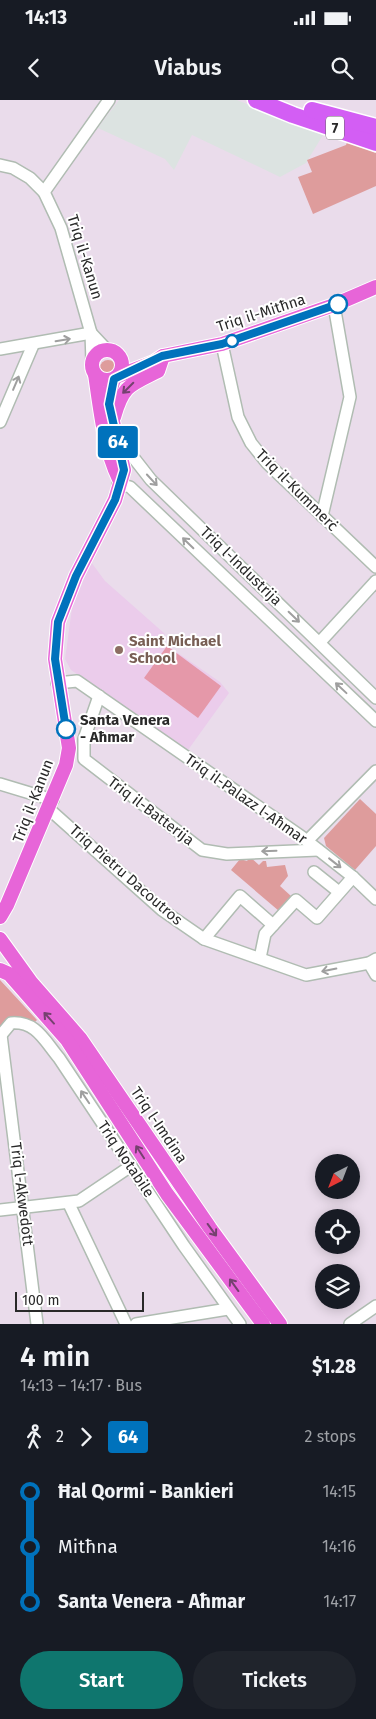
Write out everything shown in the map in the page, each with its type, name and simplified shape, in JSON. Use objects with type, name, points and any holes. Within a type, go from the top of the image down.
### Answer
[{"type":"highway","name":"7","points":[[256,100],[376,136]]},
{"type":"highway","name":"7","points":[[282,100],[295,111],[376,142]]},
{"type":"highway","points":[[295,111],[376,127]]},
{"type":"highway","points":[[295,111],[376,151]]},
{"type":"main road","name":"Triq il-Mitħna","points":[[116,377],[334,306],[376,287]]},
{"type":"main road","name":"Triq il-Mitħna","points":[[113,352],[158,363]]},
{"type":"main road","points":[[113,352],[122,362],[122,370],[116,377],[106,380],[94,368],[96,354],[113,352]]},
{"type":"main road","points":[[114,422],[119,399],[130,385],[158,363]]},
{"type":"main road","name":"Triq il-Kanun","points":[[94,368],[106,434],[119,481]]},
{"type":"main road","name":"Triq il-Kanun","points":[[0,962],[3,943],[4,911],[66,765],[69,748],[55,659],[58,622],[76,576],[115,500],[119,481],[124,470],[109,394],[116,377]]},
{"type":"main road","name":"Triq l-Imdina","points":[[3,943],[80,1038],[210,1228],[280,1324]]},
{"type":"main road","name":"Triq l-Imdina","points":[[0,970],[9,974],[67,1040],[167,1194],[263,1324]]},
{"type":"street","points":[[44,192],[110,100]]},
{"type":"street","name":"Triq il-Kanun","points":[[0,165],[14,168],[30,178],[44,192],[61,228],[91,334],[94,368]]},
{"type":"street","points":[[322,516],[350,397],[334,306]]},
{"type":"street","points":[[0,349],[91,334]]},
{"type":"street","name":"Triq il-Kanun","points":[[91,334],[113,352]]},
{"type":"street","name":"Triq il-Kummerċ","points":[[222,344],[238,418],[251,443],[267,464],[376,567]]},
{"type":"street","points":[[0,422],[33,345]]},
{"type":"street","name":"Triq l-Industrija","points":[[114,422],[133,458],[151,480],[376,698]]},
{"type":"street","name":"Triq l-Industrija","points":[[119,481],[130,487],[376,721]]},
{"type":"street","points":[[320,642],[376,580]]},
{"type":"street","name":"Triq il-Palazz l-Aħmar","points":[[58,683],[77,681],[307,841],[353,877],[376,899]]},
{"type":"street","name":"Triq il-Batterija","points":[[99,696],[84,739],[84,759],[202,850],[227,854],[318,850]]},
{"type":"street","points":[[307,841],[376,771]]},
{"type":"street","points":[[0,784],[51,804]]},
{"type":"street","name":"Triq Pietru Dacoutros","points":[[51,804],[162,910],[204,939],[306,974],[373,961]]},
{"type":"street","points":[[314,872],[339,892]]},
{"type":"street","points":[[260,958],[265,934],[296,900],[317,918],[353,877]]},
{"type":"street","points":[[204,939],[240,896],[273,925]]},
{"type":"street","points":[[373,961],[376,975]]},
{"type":"street","name":"Triq Notabile","points":[[1,1034],[11,1023],[23,1022],[31,1025],[59,1058],[240,1324]]},
{"type":"street","name":"Triq l-Akwedott","points":[[1,1034],[24,1207],[37,1324]]},
{"type":"street","points":[[0,1210],[69,1204],[79,1201],[131,1166]]},
{"type":"street","points":[[69,1204],[126,1324]]},
{"type":"street","points":[[350,1324],[376,1306]]},
{"type":"street","points":[[136,1324],[228,1309]]},
{"type":"shaded area","points":[[119,100],[237,100],[323,135],[306,163],[280,177],[192,135],[174,170],[165,159],[98,128]]},
{"type":"shaded area","points":[[348,140],[376,153],[376,186],[313,214],[298,177],[312,172],[307,160],[346,145]]},
{"type":"shaded area","points":[[105,360],[111,360],[116,365],[114,374],[105,376],[100,371],[100,365]]},
{"type":"shaded area","name":"Saint Michael School","points":[[91,562],[105,581],[165,634],[159,640],[220,682],[229,693],[188,750],[71,670],[65,659],[72,608]]},
{"type":"shaded area","points":[[167,646],[221,686],[198,718],[144,678]]},
{"type":"shaded area","points":[[360,799],[376,814],[376,846],[355,870],[326,846],[324,838]]},
{"type":"shaded area","points":[[250,857],[259,865],[266,861],[267,867],[285,865],[288,876],[280,886],[291,896],[279,911],[231,870],[240,859],[247,861]]},
{"type":"shaded area","points":[[0,980],[37,1020],[35,1022],[27,1020],[0,1028]]},
{"type":"bus line","name":"64","points":[[66,729],[55,659],[58,622],[76,576],[115,500],[119,479],[124,470],[114,419],[109,404],[109,394],[114,379],[154,362],[162,356],[222,344],[338,304]]},
{"type":"place","name":"Saint Michael School","points":[[119,650]]},
{"type":"place","name":"Santa Venera - Aħmar","points":[[66,729]]}]
